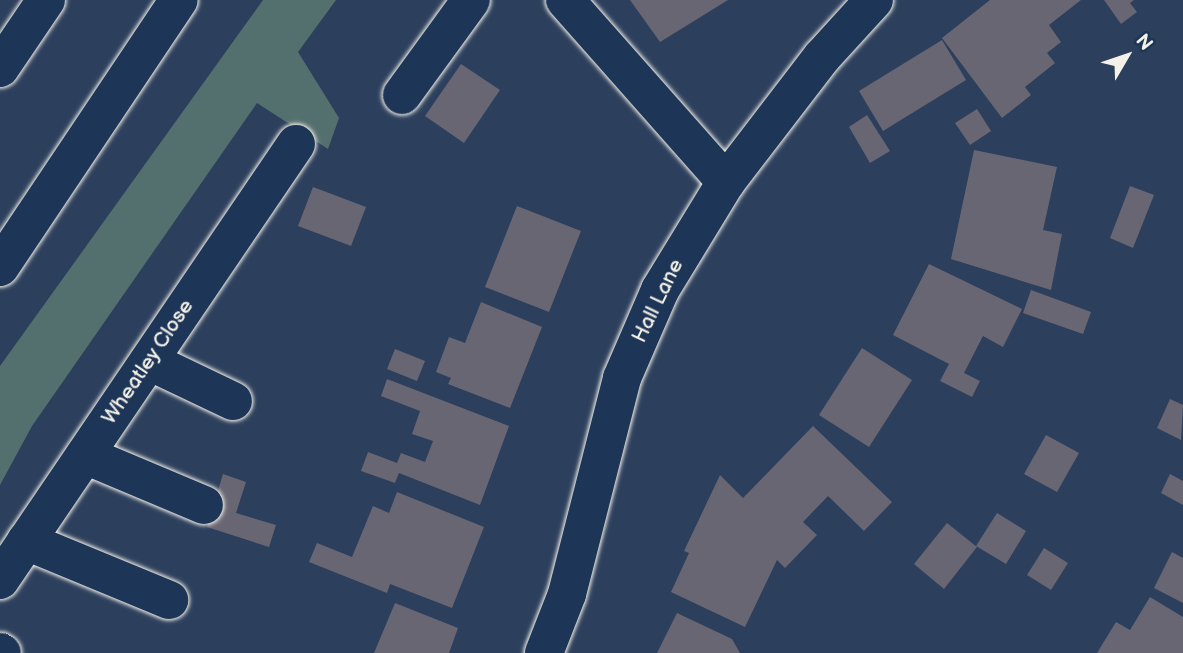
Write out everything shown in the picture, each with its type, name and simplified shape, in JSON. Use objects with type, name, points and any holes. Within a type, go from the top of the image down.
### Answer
[{"type":"main road","points":[[0,68],[46,0]]},
{"type":"main road","points":[[0,267],[179,0]]},
{"type":"main road","points":[[402,95],[471,0]]},
{"type":"main road","points":[[565,0],[726,182]]},
{"type":"main road","name":"Hall Lane","points":[[544,653],[567,594],[622,378],[660,290],[726,182],[822,57],[874,0]]},
{"type":"main road","name":"Wheatley Close","points":[[0,580],[296,144]]},
{"type":"main road","points":[[149,362],[233,401]]},
{"type":"main road","points":[[85,455],[204,505]]},
{"type":"main road","points":[[26,541],[169,600]]},
{"type":"green space","points":[[263,0],[336,0],[298,52],[339,118],[328,149],[257,103],[32,426],[0,485],[0,366]]},
{"type":"building","points":[[630,0],[728,0],[660,42]]},
{"type":"building","points":[[990,0],[1081,0],[1049,25],[1061,42],[1047,53],[1055,63],[1025,87],[1031,95],[1002,118],[942,38]]},
{"type":"building","points":[[1104,0],[1134,0],[1130,3],[1137,12],[1121,24]]},
{"type":"building","points":[[942,40],[966,80],[883,131],[859,91]]},
{"type":"building","points":[[461,64],[500,90],[464,143],[425,116]]},
{"type":"building","points":[[977,109],[991,131],[970,145],[955,123]]},
{"type":"building","points":[[867,115],[890,151],[870,163],[849,127]]},
{"type":"building","points":[[974,150],[1057,167],[1043,230],[1062,234],[1051,290],[951,259]]},
{"type":"building","points":[[1130,186],[1154,195],[1133,248],[1110,238]]},
{"type":"building","points":[[313,187],[366,207],[351,246],[298,226]]},
{"type":"building","points":[[517,206],[581,231],[549,312],[485,287]]},
{"type":"building","points":[[929,264],[1022,309],[1003,347],[983,336],[964,373],[980,381],[972,397],[940,381],[949,364],[893,335]]},
{"type":"building","points":[[1031,290],[1091,312],[1083,334],[1023,313]]},
{"type":"building","points":[[481,302],[542,327],[510,408],[448,384],[451,378],[436,372],[449,337],[465,343]]},
{"type":"building","points":[[862,348],[912,380],[869,447],[819,415]]},
{"type":"building","points":[[395,349],[425,361],[417,381],[387,369]]},
{"type":"building","points":[[387,379],[509,426],[480,505],[399,473],[395,483],[361,471],[368,452],[397,463],[401,453],[425,462],[433,441],[412,434],[420,411],[381,396]]},
{"type":"building","points":[[1170,399],[1183,405],[1181,440],[1157,428]]},
{"type":"building","points":[[813,426],[892,502],[864,531],[828,496],[803,522],[817,535],[785,568],[777,560],[745,627],[671,592],[689,553],[684,551],[720,475],[743,498]]},
{"type":"building","points":[[1046,435],[1079,453],[1057,492],[1024,474]]},
{"type":"building","points":[[223,474],[246,482],[236,513],[276,525],[269,547],[207,527]]},
{"type":"building","points":[[1170,474],[1183,481],[1183,505],[1161,493]]},
{"type":"building","points":[[397,492],[484,527],[452,608],[390,584],[387,593],[309,562],[317,543],[352,557],[373,506],[389,513]]},
{"type":"building","points":[[997,513],[1026,531],[1006,564],[976,546]]},
{"type":"building","points":[[947,523],[977,547],[944,589],[914,564]]},
{"type":"building","points":[[1044,548],[1068,563],[1051,590],[1027,575]]},
{"type":"building","points":[[1172,552],[1183,558],[1183,603],[1154,588]]},
{"type":"building","points":[[1150,597],[1183,617],[1183,653],[1097,653],[1116,622],[1130,630]]},
{"type":"building","points":[[395,603],[458,628],[449,653],[374,653]]},
{"type":"building","points":[[677,613],[732,639],[740,653],[657,653]]}]
